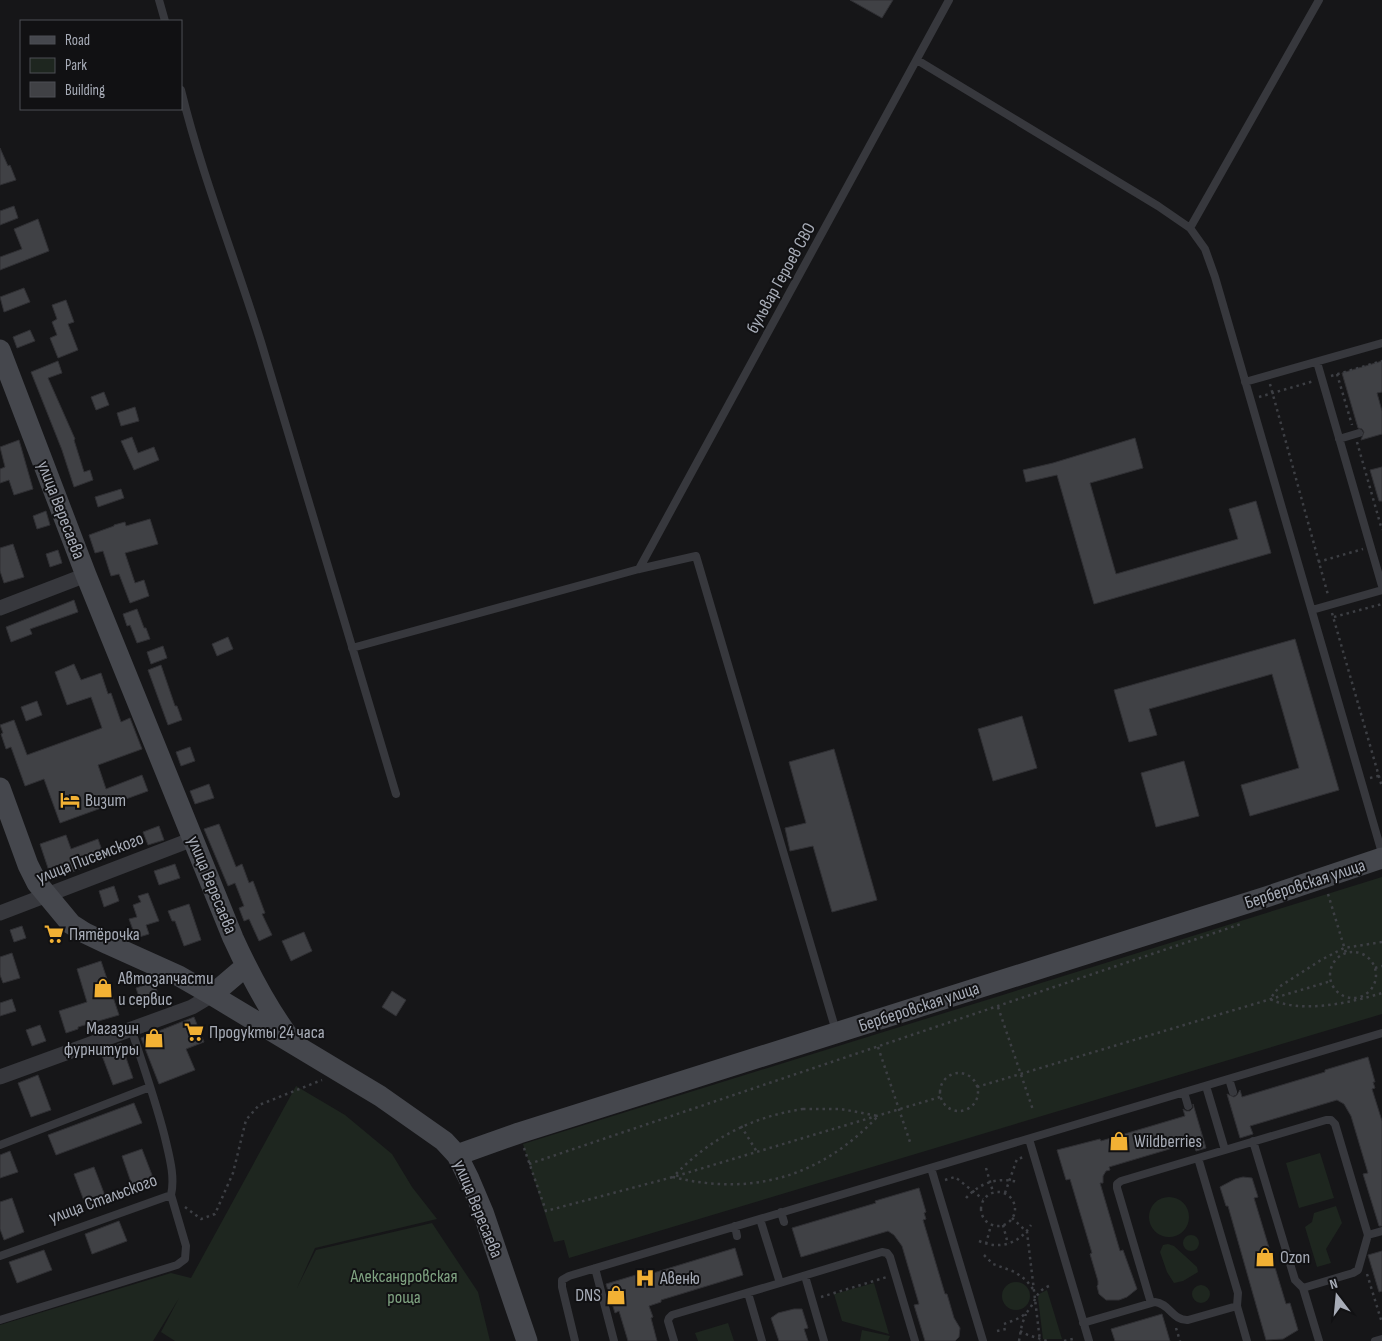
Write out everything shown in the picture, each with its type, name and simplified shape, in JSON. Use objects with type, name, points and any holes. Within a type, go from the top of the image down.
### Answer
[{"type":"main road","name":"улица Вересаева","points":[[0,350],[86,575],[246,966],[274,1018],[294,1044],[380,1096],[444,1141],[457,1155],[483,1212],[527,1341]]},
{"type":"main road","points":[[0,788],[28,865],[37,883],[71,924],[85,933],[179,976],[294,1044]]},
{"type":"main road","name":"Берберовская улица","points":[[457,1155],[519,1133],[1257,900],[1382,858]]},
{"type":"main road","points":[[212,995],[246,966]]},
{"type":"street","points":[[0,608],[86,575]]},
{"type":"street","name":"улица Писемского","points":[[0,913],[193,839]]},
{"type":"street","points":[[0,1077],[192,1007],[212,995]]},
{"type":"lane","points":[[160,0],[165,20]]},
{"type":"lane","name":"бульвар Героев СВО","points":[[639,570],[949,0]]},
{"type":"lane","points":[[1190,228],[1319,0]]},
{"type":"lane","points":[[917,60],[1158,206],[1190,228],[1205,250],[1215,277],[1312,610],[1379,827],[1382,853]]},
{"type":"lane","points":[[182,94],[207,181],[260,340],[396,794]]},
{"type":"lane","points":[[1246,382],[1382,343]]},
{"type":"lane","points":[[1316,362],[1382,586]]},
{"type":"lane","points":[[1339,439],[1357,434]]},
{"type":"lane","points":[[352,648],[696,556],[837,1033]]},
{"type":"lane","points":[[1312,610],[1382,590]]},
{"type":"lane","name":"улица Стальского","points":[[0,1256],[171,1195],[174,1185],[158,1110],[131,1028]]},
{"type":"lane","points":[[574,1341],[562,1287],[562,1280],[569,1276],[1184,1092],[1382,1035]]},
{"type":"lane","points":[[1230,1079],[1233,1092]]},
{"type":"lane","points":[[1206,1086],[1225,1150]]},
{"type":"lane","points":[[0,1146],[150,1087]]},
{"type":"lane","points":[[1184,1092],[1188,1106]]},
{"type":"lane","points":[[1151,1303],[1117,1184],[1120,1181],[1253,1141],[1331,1120],[1335,1124],[1368,1235],[1358,1270],[1303,1288]]},
{"type":"lane","points":[[1029,1139],[1089,1341]]},
{"type":"lane","points":[[1253,1141],[1295,1280],[1303,1288],[1319,1341]]},
{"type":"lane","points":[[1198,1158],[1238,1293],[1237,1306],[1247,1341]]},
{"type":"lane","points":[[932,1168],[983,1341]]},
{"type":"lane","points":[[0,1320],[177,1265],[184,1259],[186,1246],[171,1195]]},
{"type":"lane","points":[[781,1212],[784,1222]]},
{"type":"lane","points":[[760,1219],[780,1283]]},
{"type":"lane","points":[[735,1226],[738,1236]]},
{"type":"lane","points":[[1368,1235],[1382,1231]]},
{"type":"lane","points":[[674,1341],[668,1321],[672,1315],[882,1252],[887,1253],[890,1257],[915,1341]]},
{"type":"lane","points":[[595,1268],[614,1341]]},
{"type":"lane","points":[[805,1276],[824,1341]]},
{"type":"lane","points":[[748,1293],[762,1341]]},
{"type":"lane","points":[[1083,1323],[1158,1302],[1182,1321],[1237,1306]]},
{"type":"path","points":[[1337,374],[1357,434],[1382,530]]},
{"type":"path","points":[[1267,376],[1382,787]]},
{"type":"path","points":[[1318,562],[1370,546]]},
{"type":"path","points":[[1334,617],[1382,604]]},
{"type":"path","points":[[1328,894],[1346,953]]},
{"type":"path","points":[[529,1164],[1246,923]]},
{"type":"path","points":[[1270,999],[1279,987],[1321,960],[1344,948],[1382,942]]},
{"type":"path","points":[[1346,953],[1361,953],[1372,962],[1375,968],[1373,986],[1360,998],[1352,998],[1339,993],[1331,981],[1333,963],[1337,958],[1346,953]]},
{"type":"path","points":[[1375,968],[1382,966]]},
{"type":"path","points":[[977,1087],[1331,981]]},
{"type":"path","points":[[1270,999],[1281,1004],[1298,1006],[1334,1004],[1382,993]]},
{"type":"path","points":[[998,1007],[1033,1110]]},
{"type":"path","points":[[878,1047],[911,1145]]},
{"type":"path","points":[[171,1195],[201,1219],[215,1214],[233,1173],[246,1120],[260,1105],[342,1073]]},
{"type":"path","points":[[956,1073],[970,1076],[977,1087],[976,1100],[967,1110],[961,1112],[948,1108],[940,1098],[940,1084],[950,1074],[956,1073]]},
{"type":"path","points":[[519,1133],[546,1211],[673,1177],[940,1098]]},
{"type":"path","points":[[673,1177],[700,1151],[715,1140],[741,1126],[766,1117],[803,1110],[841,1109],[878,1116]]},
{"type":"path","points":[[673,1177],[700,1183],[728,1185],[748,1184],[784,1177],[836,1154],[851,1143],[878,1116]]},
{"type":"path","points":[[741,1126],[757,1152]]},
{"type":"path","points":[[1005,1193],[1017,1159],[1033,1154]]},
{"type":"path","points":[[986,1168],[993,1192]]},
{"type":"path","points":[[936,1183],[955,1178],[983,1199]]},
{"type":"path","points":[[966,1198],[973,1191],[990,1182],[1009,1180],[1018,1182]]},
{"type":"path","points":[[993,1192],[1005,1193],[1013,1201],[1015,1207],[1012,1218],[1003,1225],[991,1224],[982,1216],[981,1205],[983,1199],[993,1192]]},
{"type":"path","points":[[1012,1218],[1027,1232],[1040,1340]]},
{"type":"path","points":[[986,1244],[991,1224]]},
{"type":"path","points":[[1003,1225],[1008,1244]]},
{"type":"path","points":[[979,1241],[986,1244],[1008,1244],[1022,1237],[1031,1226]]},
{"type":"path","points":[[984,1256],[993,1264],[1015,1272],[1026,1280],[1034,1290]]},
{"type":"path","points":[[1362,1258],[1382,1323]]},
{"type":"path","points":[[812,1299],[895,1274]]},
{"type":"path","points":[[1019,1341],[1026,1313],[1038,1292],[1049,1286]]},
{"type":"path","points":[[1004,1324],[1026,1313]]},
{"type":"path","points":[[997,1332],[1006,1329]]},
{"type":"path","points":[[1020,1331],[1047,1341]]},
{"type":"path","points":[[1064,1341],[1073,1339]]},
{"type":"green space","points":[[1382,877],[1382,1014],[569,1258],[564,1240],[554,1242],[523,1144]]},
{"type":"green space","name":"Александровская роща","points":[[296,1086],[345,1115],[392,1154],[412,1187],[437,1219],[315,1248],[297,1288],[316,1250],[432,1223],[478,1292],[490,1341],[175,1341],[161,1332],[179,1298],[153,1341],[0,1341],[0,1325],[171,1273],[191,1278]]},
{"type":"green space","points":[[1320,1153],[1334,1198],[1299,1208],[1286,1163]]},
{"type":"green space","points":[[1173,1197],[1180,1200],[1186,1206],[1189,1217],[1188,1225],[1180,1234],[1173,1237],[1165,1237],[1158,1234],[1150,1225],[1149,1213],[1152,1206],[1161,1198]]},
{"type":"green space","points":[[1336,1206],[1342,1223],[1326,1249],[1331,1263],[1317,1267],[1305,1227],[1312,1222],[1314,1213]]},
{"type":"green space","points":[[1191,1235],[1197,1237],[1199,1243],[1197,1249],[1191,1251],[1185,1249],[1183,1243],[1185,1237]]},
{"type":"green space","points":[[1163,1245],[1174,1246],[1197,1267],[1198,1272],[1183,1281],[1174,1283],[1167,1272],[1160,1252]]},
{"type":"green space","points":[[1016,1282],[1026,1286],[1030,1296],[1026,1306],[1016,1310],[1006,1306],[1002,1296],[1006,1286]]},
{"type":"green space","points":[[874,1283],[889,1334],[842,1321],[834,1294]]},
{"type":"green space","points":[[1201,1285],[1207,1288],[1210,1294],[1207,1300],[1201,1303],[1195,1300],[1192,1294],[1195,1288]]},
{"type":"green space","points":[[1047,1290],[1062,1339],[1043,1339],[1038,1298],[1039,1294]]},
{"type":"green space","points":[[728,1323],[734,1341],[698,1341],[695,1333]]},
{"type":"green space","points":[[862,1330],[890,1336],[888,1341],[860,1341]]},
{"type":"building","points":[[850,0],[893,0],[882,18]]},
{"type":"building","points":[[0,148],[16,180],[0,185]]},
{"type":"building","points":[[14,206],[18,218],[0,225],[0,211]]},
{"type":"building","points":[[38,219],[49,251],[0,270],[0,257],[22,249],[14,229]]},
{"type":"building","points":[[24,288],[30,302],[4,312],[0,297]]},
{"type":"building","points":[[66,300],[74,322],[68,324],[78,350],[58,358],[50,338],[57,335],[52,322],[57,319],[52,305]]},
{"type":"building","points":[[30,330],[35,341],[17,348],[13,337]]},
{"type":"building","points":[[58,361],[62,373],[48,378],[75,439],[84,472],[90,470],[93,480],[74,487],[62,450],[31,372]]},
{"type":"building","points":[[1382,361],[1382,392],[1377,393],[1382,411],[1382,434],[1361,440],[1364,432],[1358,428],[1342,373]]},
{"type":"building","points":[[104,392],[109,405],[96,410],[91,397]]},
{"type":"building","points":[[135,407],[139,421],[121,426],[117,413]]},
{"type":"building","points":[[132,437],[138,453],[154,447],[159,460],[134,470],[121,441]]},
{"type":"building","points":[[1135,438],[1143,468],[1090,483],[1116,574],[1238,539],[1229,509],[1256,501],[1271,553],[1094,604],[1057,475],[1026,482],[1023,470],[1053,463]]},
{"type":"building","points":[[19,440],[33,489],[14,495],[9,480],[0,483],[0,469],[5,467],[0,447]]},
{"type":"building","points":[[1382,467],[1382,501],[1379,501],[1370,470]]},
{"type":"building","points":[[121,489],[124,498],[98,507],[95,497]]},
{"type":"building","points":[[46,511],[50,525],[37,529],[33,516]]},
{"type":"building","points":[[150,519],[158,544],[125,553],[135,583],[144,580],[149,596],[130,603],[119,574],[111,576],[103,551],[95,553],[89,535],[125,522],[126,526]]},
{"type":"building","points":[[13,544],[24,577],[4,583],[0,571],[0,548]]},
{"type":"building","points":[[58,550],[62,563],[50,567],[46,554]]},
{"type":"building","points":[[74,600],[78,612],[30,629],[32,634],[11,642],[6,627]]},
{"type":"building","points":[[137,609],[150,639],[137,643],[130,625],[127,626],[123,614]]},
{"type":"building","points":[[228,637],[233,649],[217,656],[212,644]]},
{"type":"building","points":[[1295,639],[1339,790],[1250,816],[1241,785],[1299,768],[1272,674],[1149,709],[1157,735],[1129,742],[1114,690]]},
{"type":"building","points":[[163,646],[167,658],[151,664],[147,652]]},
{"type":"building","points":[[74,664],[81,680],[101,673],[108,694],[111,693],[121,722],[130,718],[142,749],[98,765],[106,789],[142,775],[148,791],[60,823],[44,779],[25,786],[11,747],[6,749],[0,725],[14,720],[27,755],[102,728],[91,697],[67,705],[55,672]]},
{"type":"building","points":[[161,665],[175,706],[177,706],[182,720],[168,725],[148,670]]},
{"type":"building","points":[[37,701],[42,715],[26,721],[21,707]]},
{"type":"building","points":[[1022,716],[1037,768],[993,781],[978,729]]},
{"type":"building","points":[[190,747],[195,761],[181,766],[176,752]]},
{"type":"building","points":[[834,749],[877,900],[832,912],[813,846],[790,851],[785,828],[806,823],[789,762]]},
{"type":"building","points":[[1184,761],[1199,816],[1156,827],[1141,773]]},
{"type":"building","points":[[209,784],[214,798],[195,804],[190,791]]},
{"type":"building","points":[[219,824],[236,867],[242,864],[249,883],[253,881],[265,913],[262,914],[272,935],[259,941],[249,919],[244,921],[239,908],[244,906],[235,883],[228,886],[204,829]]},
{"type":"building","points":[[159,826],[164,840],[148,845],[143,832]]},
{"type":"building","points":[[66,835],[71,849],[98,839],[105,859],[52,880],[40,844]]},
{"type":"building","points":[[175,864],[180,878],[159,885],[154,871]]},
{"type":"building","points":[[114,886],[119,901],[104,907],[99,891]]},
{"type":"building","points":[[148,893],[159,921],[146,925],[149,934],[136,938],[129,919],[137,917],[133,905],[141,902],[138,896]]},
{"type":"building","points":[[189,904],[201,940],[184,946],[175,921],[172,921],[168,911]]},
{"type":"building","points":[[22,926],[26,938],[14,942],[10,930]]},
{"type":"building","points":[[304,932],[312,951],[291,961],[282,941]]},
{"type":"building","points":[[12,953],[20,978],[3,983],[0,975],[0,957]]},
{"type":"building","points":[[101,961],[119,1015],[78,1027],[78,1029],[66,1033],[59,1011],[87,1002],[77,969]]},
{"type":"building","points":[[154,982],[160,1000],[142,1006],[136,988]]},
{"type":"building","points":[[392,991],[406,1000],[396,1016],[382,1007]]},
{"type":"building","points":[[12,999],[16,1011],[0,1016],[0,1003]]},
{"type":"building","points":[[194,1017],[204,1042],[186,1049],[195,1070],[159,1084],[141,1038]]},
{"type":"building","points":[[40,1025],[46,1041],[32,1046],[26,1030]]},
{"type":"building","points":[[121,1043],[133,1078],[113,1085],[100,1050]]},
{"type":"building","points":[[1368,1057],[1375,1082],[1373,1082],[1375,1088],[1372,1089],[1382,1121],[1382,1226],[1379,1226],[1363,1174],[1368,1173],[1351,1116],[1344,1104],[1337,1100],[1250,1126],[1253,1134],[1240,1138],[1227,1094],[1234,1097],[1240,1090],[1242,1097]]},
{"type":"building","points":[[38,1075],[51,1110],[31,1117],[18,1083]]},
{"type":"building","points":[[134,1103],[142,1123],[56,1155],[48,1135]]},
{"type":"building","points":[[1193,1104],[1206,1148],[1196,1151],[1193,1142],[1109,1167],[1110,1170],[1106,1171],[1103,1176],[1103,1183],[1100,1183],[1120,1251],[1123,1250],[1137,1289],[1127,1297],[1119,1300],[1106,1300],[1099,1294],[1098,1281],[1090,1254],[1092,1253],[1070,1179],[1066,1180],[1057,1150],[1100,1139],[1101,1141],[1185,1116],[1183,1109],[1190,1111],[1193,1108]]},
{"type":"building","points":[[142,1149],[155,1183],[134,1191],[122,1156]]},
{"type":"building","points":[[10,1151],[18,1172],[0,1178],[0,1155]]},
{"type":"building","points":[[94,1167],[107,1201],[87,1209],[74,1174]]},
{"type":"building","points":[[1243,1177],[1252,1178],[1258,1197],[1254,1198],[1286,1304],[1290,1303],[1298,1330],[1283,1339],[1266,1340],[1228,1206],[1226,1206],[1220,1187]]},
{"type":"building","points":[[919,1188],[926,1212],[924,1213],[926,1219],[923,1220],[945,1294],[947,1294],[954,1318],[960,1328],[959,1337],[955,1341],[925,1341],[914,1305],[919,1304],[902,1246],[894,1235],[888,1231],[801,1257],[792,1228]]},
{"type":"building","points":[[12,1198],[24,1232],[4,1240],[0,1229],[0,1202]]},
{"type":"building","points":[[119,1221],[127,1241],[92,1254],[85,1234]]},
{"type":"building","points":[[735,1248],[743,1275],[661,1300],[661,1302],[649,1306],[657,1341],[628,1341],[619,1311],[615,1313],[606,1284],[649,1271],[650,1274]]},
{"type":"building","points":[[44,1250],[52,1270],[17,1283],[9,1262]]},
{"type":"building","points":[[1382,1251],[1382,1291],[1379,1292],[1368,1255]]},
{"type":"building","points":[[802,1309],[808,1328],[804,1329],[808,1341],[779,1341],[771,1318],[778,1313]]},
{"type":"building","points":[[1162,1314],[1170,1341],[1115,1341],[1111,1329]]},
{"type":"place","name":"Визит","points":[[70,800]]},
{"type":"place","name":"Пятёрочка","points":[[54,934]]},
{"type":"place","name":"Автозапчасти и сервис","points":[[103,988]]},
{"type":"place","name":"Продукты 24 часа","points":[[194,1032]]},
{"type":"place","name":"Магазин фурнитуры","points":[[154,1038]]},
{"type":"place","name":"Wildberries","points":[[1119,1141]]},
{"type":"place","name":"Ozon","points":[[1265,1257]]},
{"type":"place","name":"Авеню","points":[[645,1278]]},
{"type":"place","name":"DNS","points":[[616,1295]]}]
